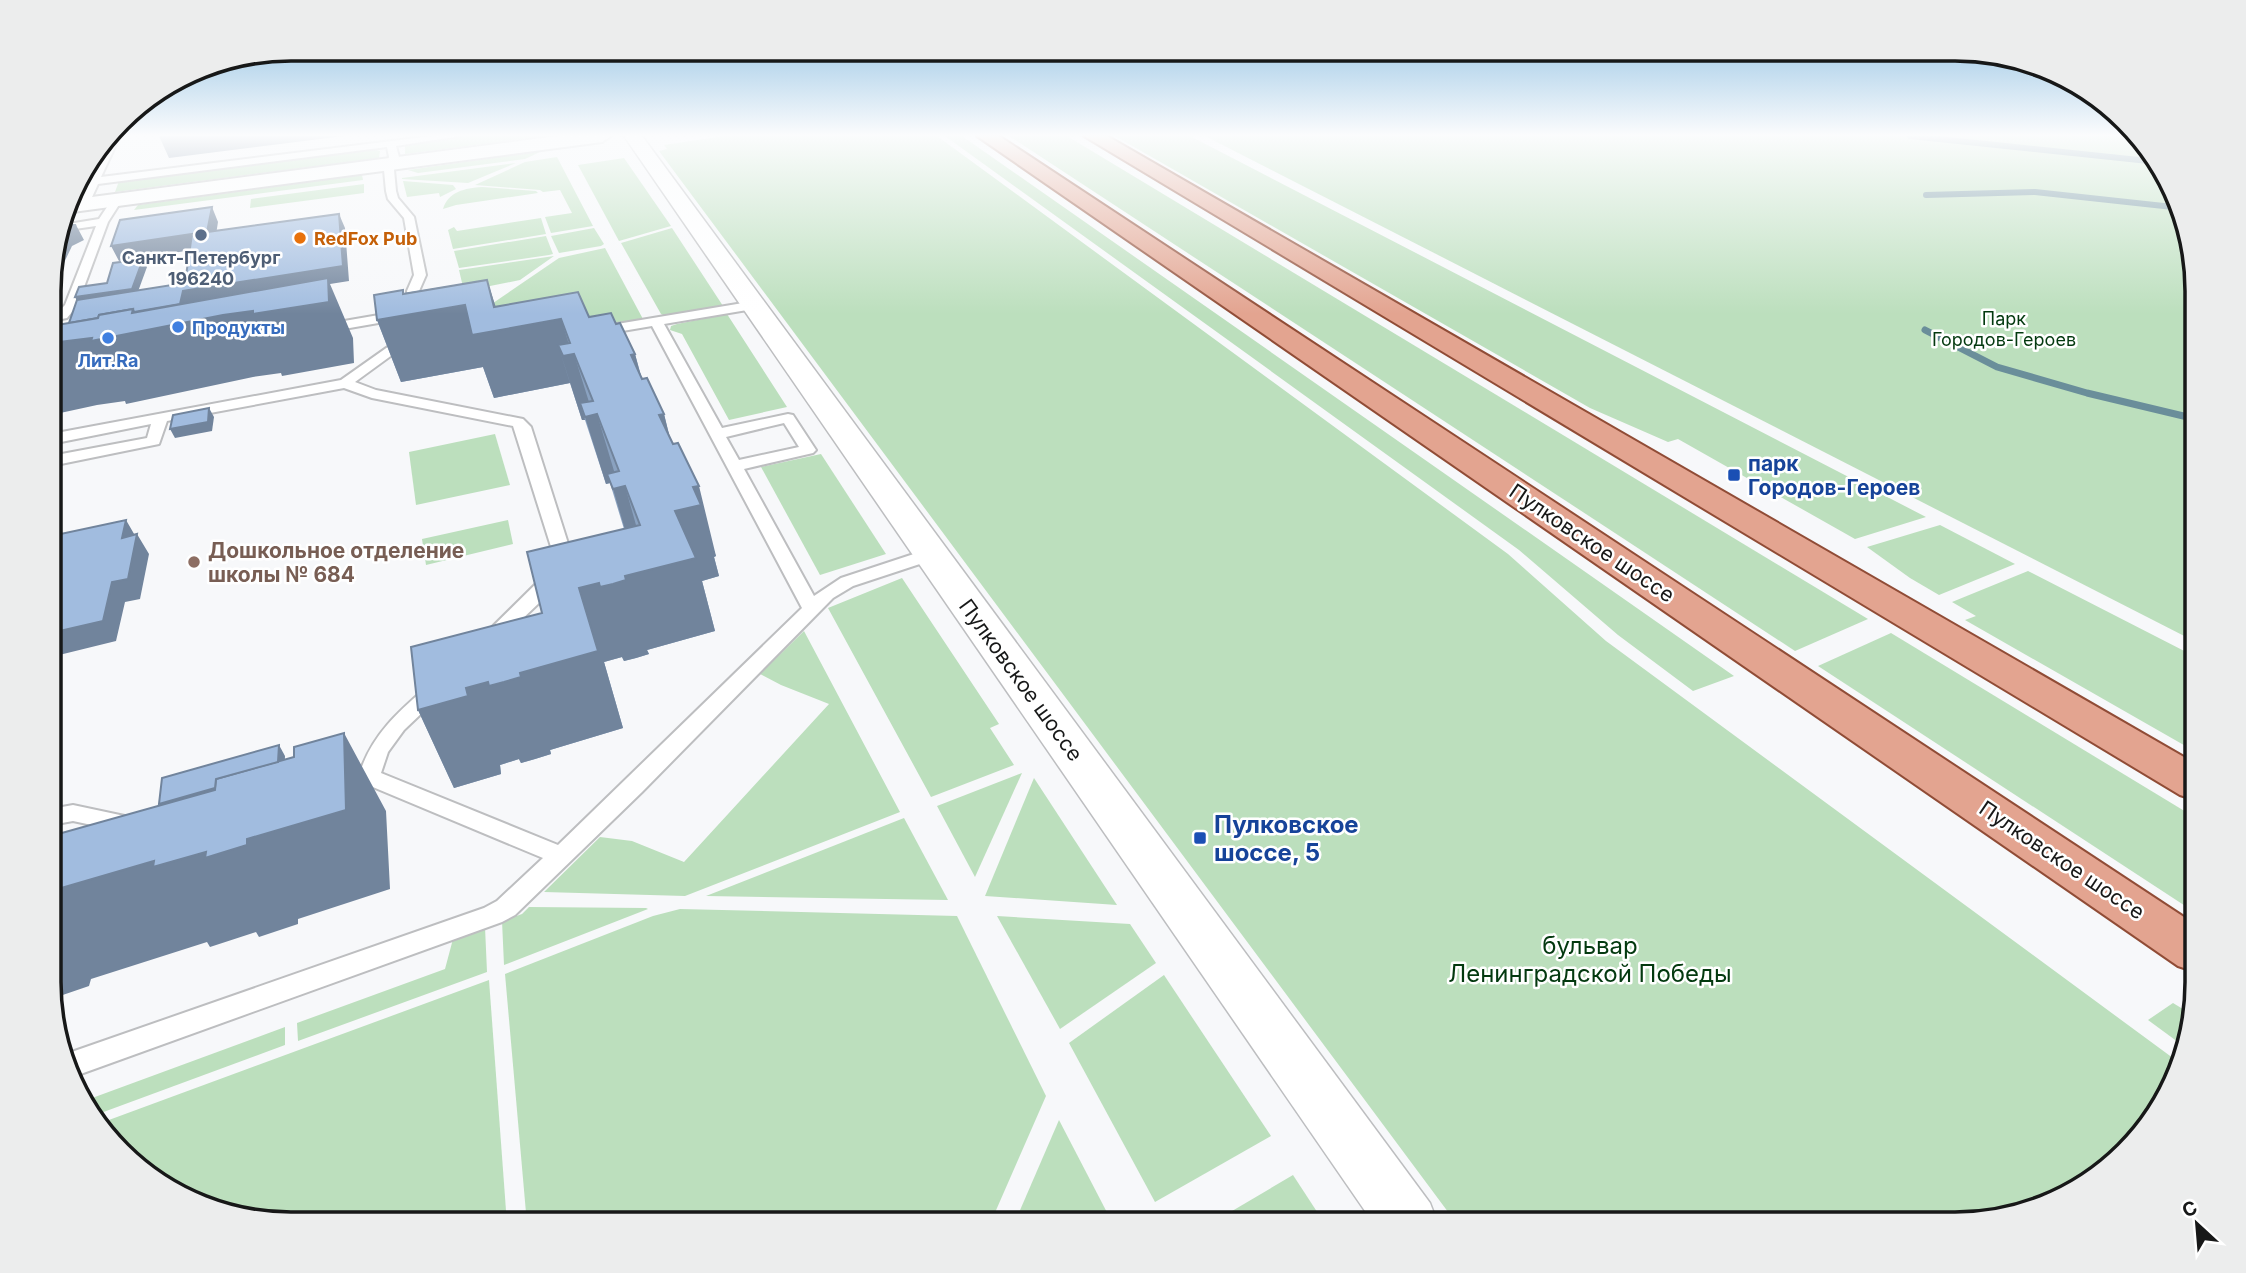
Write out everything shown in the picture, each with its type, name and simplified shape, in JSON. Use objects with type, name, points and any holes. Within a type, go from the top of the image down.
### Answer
[{"type":"main road","name":"Пулковское шоссе","points":[[1074,195],[2184,943]]},
{"type":"main road","points":[[1194,195],[2184,777]]},
{"type":"street","points":[[78,205],[141,195]]},
{"type":"street","name":"Пулковское шоссе","points":[[676,195],[1400,1211]]},
{"type":"lane","points":[[392,195],[409,217],[421,275],[413,291],[422,317]]},
{"type":"lane","points":[[61,313],[71,306],[103,222],[117,200]]},
{"type":"lane","points":[[71,227],[103,222]]},
{"type":"lane","points":[[582,331],[615,330],[755,305]]},
{"type":"lane","points":[[302,332],[422,317]]},
{"type":"lane","points":[[61,437],[345,383],[422,317]]},
{"type":"lane","points":[[657,323],[811,608]]},
{"type":"lane","points":[[345,383],[372,394],[509,419],[523,427],[562,553],[563,566],[545,588],[476,652]]},
{"type":"lane","points":[[61,459],[154,441],[160,418]]},
{"type":"lane","points":[[717,434],[788,418],[808,450],[735,466]]},
{"type":"lane","points":[[77,1063],[493,915],[506,908],[562,856],[826,594],[847,582],[932,554]]},
{"type":"lane","points":[[369,777],[378,750],[397,725],[447,680]]},
{"type":"lane","points":[[343,785],[369,777],[562,856]]},
{"type":"lane","points":[[61,816],[91,815],[156,835],[130,847]]},
{"type":"green space","points":[[210,195],[245,195],[134,210],[138,205]]},
{"type":"green space","points":[[278,195],[346,195],[250,208],[251,199]]},
{"type":"green space","points":[[453,195],[522,195],[443,209]]},
{"type":"green space","points":[[563,195],[577,195],[593,226],[551,233],[545,217],[572,213]]},
{"type":"green space","points":[[594,195],[650,195],[671,226],[619,241]]},
{"type":"green space","name":"бульвар Ленинградской Победы","points":[[692,195],[1018,195],[1508,554],[1606,641],[2172,1058],[2154,1097],[2137,1122],[2117,1144],[2095,1164],[2070,1181],[2014,1204],[1970,1211],[1448,1211]]},
{"type":"green space","points":[[1027,195],[1047,195],[1734,676],[1693,691],[1618,635],[1519,550]]},
{"type":"green space","points":[[1100,195],[1166,195],[1868,619],[1795,651]]},
{"type":"green space","points":[[1219,195],[1305,195],[1926,517],[1855,539],[1678,439],[1668,442],[1590,408]]},
{"type":"green space","name":"Парк Городов-Героев","points":[[1321,195],[2163,195],[2173,217],[2184,276],[2184,636]]},
{"type":"green space","points":[[541,218],[546,234],[453,249],[448,230],[454,227],[457,231]]},
{"type":"green space","points":[[594,228],[604,244],[601,246],[559,253],[551,236]]},
{"type":"green space","points":[[672,228],[723,306],[665,316],[661,314],[621,243]]},
{"type":"green space","points":[[546,236],[553,254],[459,268],[454,251]]},
{"type":"green space","points":[[605,248],[644,321],[603,327],[477,314],[559,258]]},
{"type":"green space","points":[[554,256],[520,280],[440,296],[463,287],[459,270]]},
{"type":"green space","points":[[727,314],[787,407],[729,420],[682,334],[670,330],[671,326],[677,324]]},
{"type":"green space","points":[[495,434],[510,485],[416,505],[409,452]]},
{"type":"green space","points":[[821,454],[886,554],[820,575],[761,467]]},
{"type":"green space","points":[[508,520],[513,544],[426,565],[422,539]]},
{"type":"green space","points":[[1940,525],[2015,564],[1939,595],[1867,547]]},
{"type":"green space","points":[[2028,571],[2184,651],[2184,745],[1965,620],[1976,616],[1952,602]]},
{"type":"green space","points":[[902,578],[999,724],[990,728],[1014,765],[931,797],[828,608]]},
{"type":"green space","points":[[804,631],[900,812],[685,896],[544,892],[600,837],[632,841],[684,862],[829,704],[760,674]]},
{"type":"green space","points":[[1891,633],[2184,811],[2184,905],[1818,666]]},
{"type":"green space","points":[[1022,773],[975,877],[937,806]]},
{"type":"green space","points":[[1034,778],[1117,905],[985,896]]},
{"type":"green space","points":[[904,818],[948,900],[706,896]]},
{"type":"green space","points":[[529,907],[648,909],[504,965],[502,921],[522,914]]},
{"type":"green space","points":[[680,909],[957,916],[1046,1096],[995,1212],[526,1212],[505,974],[653,916]]},
{"type":"green space","points":[[997,916],[1130,924],[1156,963],[1060,1029]]},
{"type":"green space","points":[[485,927],[487,972],[298,1041],[297,1023],[445,969],[453,939]]},
{"type":"green space","points":[[1164,975],[1271,1136],[1155,1202],[1069,1043]]},
{"type":"green space","points":[[489,980],[506,1212],[291,1212],[232,1204],[203,1194],[164,1173],[140,1155],[108,1120]]},
{"type":"green space","points":[[2173,1003],[2182,1009],[2177,1041],[2148,1020]]},
{"type":"green space","points":[[285,1027],[285,1045],[103,1112],[93,1098]]},
{"type":"green space","points":[[1059,1120],[1107,1212],[1019,1212]]},
{"type":"green space","points":[[1293,1175],[1317,1211],[1231,1211]]},
{"type":"building","points":[[212,207],[207,232],[339,214],[343,266],[183,291],[180,304],[134,312],[133,309],[69,323],[77,300],[185,283],[192,234],[111,246],[120,220]]},
{"type":"building","points":[[143,259],[132,289],[75,297],[79,287],[107,283],[113,263]]},
{"type":"building","points":[[328,278],[329,302],[253,314],[253,311],[223,315],[91,341],[92,338],[61,342],[61,324],[133,309],[132,313]]},
{"type":"building","points":[[487,280],[494,307],[578,292],[589,317],[611,313],[616,324],[620,323],[635,354],[631,355],[642,379],[647,378],[664,414],[659,415],[673,444],[678,443],[699,486],[693,487],[701,505],[675,511],[696,558],[625,576],[626,580],[613,584],[600,587],[599,583],[579,588],[598,651],[520,673],[521,677],[504,682],[489,686],[488,682],[466,688],[468,696],[418,710],[411,647],[542,613],[527,552],[640,525],[625,486],[613,489],[607,474],[619,471],[597,414],[585,417],[580,403],[593,401],[574,354],[563,356],[558,345],[570,343],[561,319],[472,335],[465,305],[377,320],[374,295],[403,290],[403,294]]},
{"type":"building","points":[[209,408],[208,422],[170,429],[173,415]]},
{"type":"building","points":[[126,520],[122,538],[137,534],[128,579],[112,582],[103,621],[61,631],[61,534]]},
{"type":"building","points":[[344,733],[346,810],[247,839],[247,845],[205,858],[206,852],[153,867],[154,861],[61,888],[61,833],[215,790],[216,779],[294,757],[294,747]]},
{"type":"building","points":[[279,745],[278,762],[216,779],[215,788],[159,804],[162,778]]},
{"type":"waterway","points":[[2066,195],[2169,207]]},
{"type":"waterway","points":[[1925,330],[1997,367],[2087,393],[2184,416]]},
{"type":"place","name":"Санкт-Петербург 196240","points":[[201,235]]},
{"type":"place","name":"RedFox Pub","points":[[300,238]]},
{"type":"place","name":"Продукты","points":[[178,327]]},
{"type":"place","name":"Лит.Ra","points":[[108,338]]},
{"type":"place","name":"парк Городов-Героев","points":[[1734,475]]},
{"type":"place","name":"Дошкольное отделение школы № 684","points":[[194,562]]},
{"type":"place","name":"Пулковское шоссе, 5","points":[[1200,838]]}]
